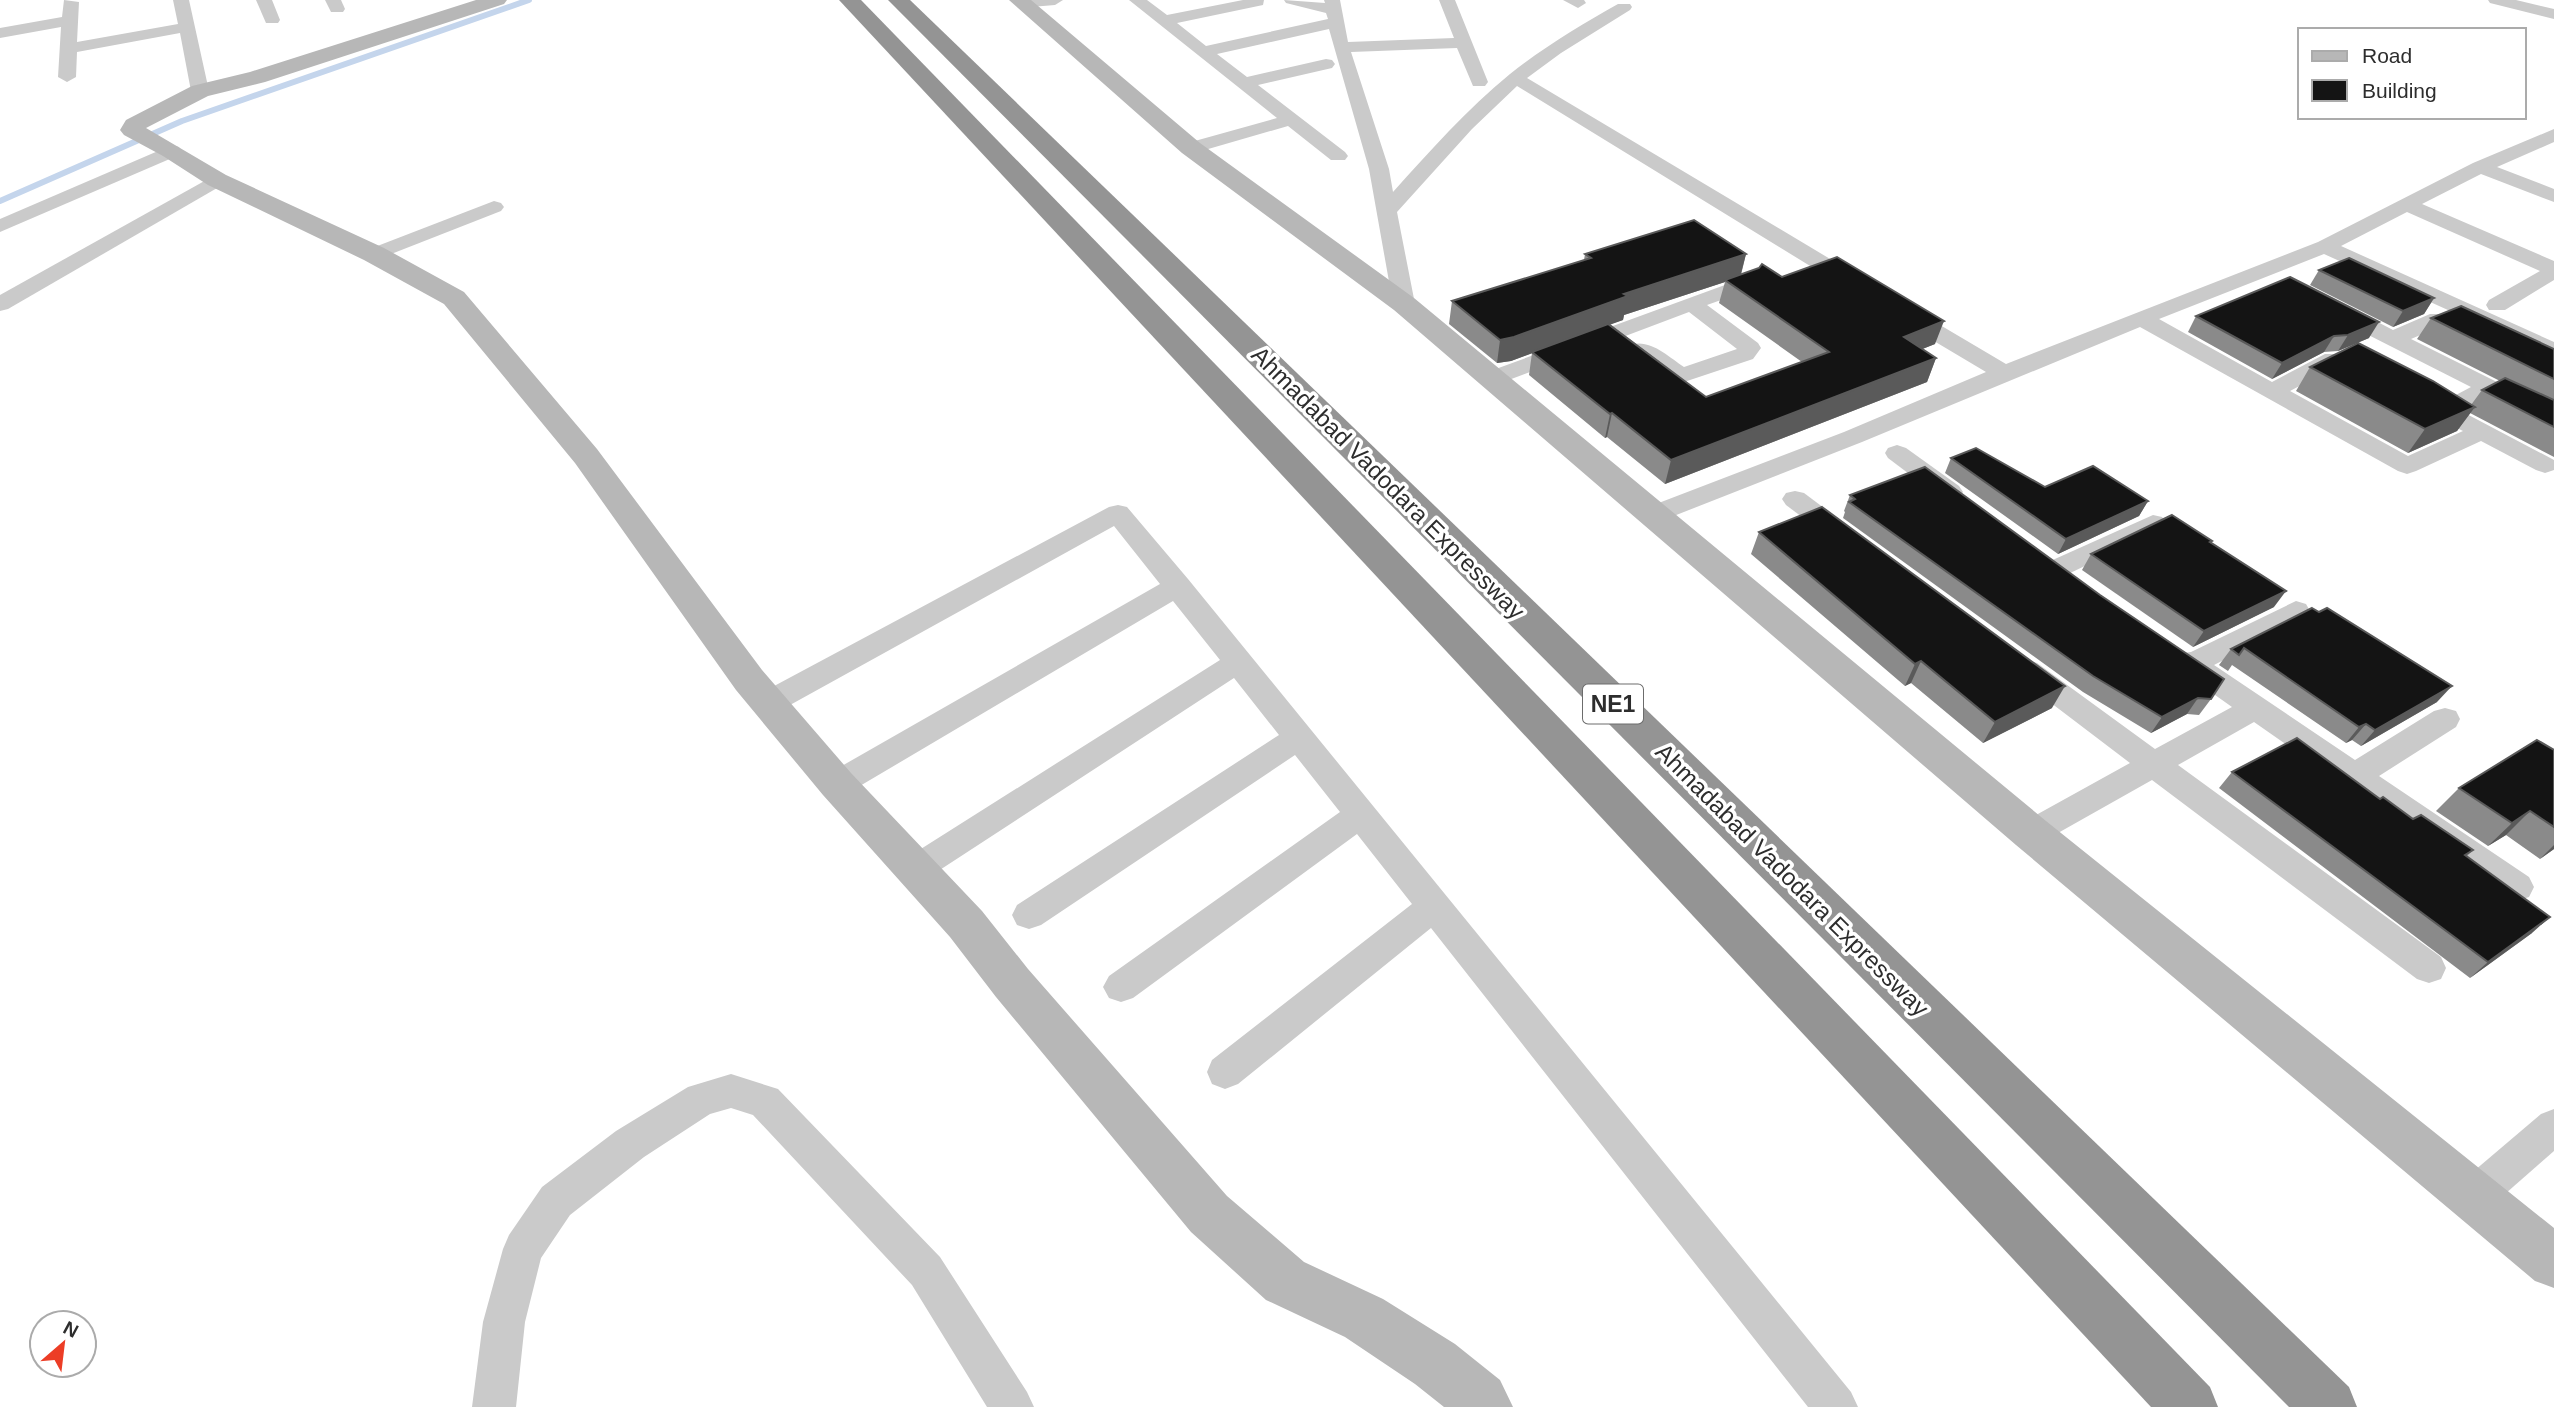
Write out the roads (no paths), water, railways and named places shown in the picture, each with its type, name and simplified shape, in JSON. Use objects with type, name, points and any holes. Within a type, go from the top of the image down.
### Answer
[{"type":"highway","name":"NE1","points":[[849,0],[2190,1407]]},
{"type":"highway","name":"Ahmadabad Vadodara Expressway","points":[[898,0],[2329,1407]]},
{"type":"street","points":[[181,0],[200,91]]},
{"type":"street","points":[[264,0],[272,20]]},
{"type":"street","points":[[497,0],[257,77],[200,91],[134,125],[132,130],[217,180],[374,254],[438,288],[466,309],[586,456],[749,680],[837,784],[917,868],[1209,1214],[1285,1281],[1364,1318],[1435,1364],[1485,1407]]},
{"type":"street","points":[[1138,0],[1338,156]]},
{"type":"street","points":[[1292,0],[1335,11]]},
{"type":"street","points":[[1447,0],[1479,82]]},
{"type":"street","points":[[2496,0],[2554,14]]},
{"type":"street","points":[[67,77],[71,2]]},
{"type":"street","points":[[1033,2],[1191,148],[1404,304],[2031,833],[2554,1262]]},
{"type":"street","points":[[1164,21],[1257,2]]},
{"type":"street","points":[[1388,209],[1488,102],[1515,78],[1557,47],[1624,7]]},
{"type":"street","points":[[1205,51],[1335,11]]},
{"type":"street","points":[[1335,11],[1341,47],[1379,169],[1404,304]]},
{"type":"street","points":[[0,33],[69,21]]},
{"type":"street","points":[[68,49],[187,27]]},
{"type":"street","points":[[1341,47],[1463,43]]},
{"type":"street","points":[[1245,83],[1326,64]]},
{"type":"street","points":[[1515,78],[2004,373]]},
{"type":"street","points":[[1191,148],[1292,120]]},
{"type":"street","points":[[1652,515],[1853,437],[2004,373],[2325,246],[2480,167],[2554,135]]},
{"type":"street","points":[[0,226],[157,143]]},
{"type":"street","points":[[2480,167],[2554,196]]},
{"type":"street","points":[[0,304],[217,180]]},
{"type":"street","points":[[2407,205],[2554,270]]},
{"type":"street","points":[[374,254],[494,207]]},
{"type":"street","points":[[2325,246],[2554,351]]},
{"type":"street","points":[[2497,305],[2554,270]]},
{"type":"street","points":[[2260,271],[2284,283]]},
{"type":"street","points":[[1490,379],[1744,284]]},
{"type":"street","points":[[2320,302],[2511,398]]},
{"type":"street","points":[[1617,331],[1668,370],[1681,376],[1745,354],[1750,348],[1692,304]]},
{"type":"street","points":[[2140,318],[2407,466],[2482,431]]},
{"type":"street","points":[[2393,338],[2438,319]]},
{"type":"street","points":[[2272,391],[2333,359]]},
{"type":"street","points":[[2489,387],[2447,409],[2452,415],[2545,465]]},
{"type":"street","points":[[1897,453],[1971,507]]},
{"type":"street","points":[[1795,499],[1862,548]]},
{"type":"street","points":[[770,702],[1118,513],[1836,1407]]},
{"type":"street","points":[[2079,586],[2046,561],[2153,523]]},
{"type":"street","points":[[837,784],[1178,586]]},
{"type":"street","points":[[2296,611],[2180,656],[2517,887]]},
{"type":"street","points":[[2007,654],[2429,968]]},
{"type":"street","points":[[917,868],[1238,662]]},
{"type":"street","points":[[2031,833],[2254,708]]},
{"type":"street","points":[[2355,776],[2445,719]]},
{"type":"street","points":[[1029,915],[1299,737]]},
{"type":"street","points":[[1121,987],[1361,814]]},
{"type":"street","points":[[1225,1072],[1435,906]]},
{"type":"street","points":[[494,1407],[504,1322],[523,1249],[556,1201],[630,1144],[691,1105],[701,1099],[731,1091],[765,1101],[926,1271],[1012,1407]]},
{"type":"street","points":[[2475,1195],[2554,1127]]},
{"type":"waterway","points":[[0,201],[182,121],[529,0]]}]
